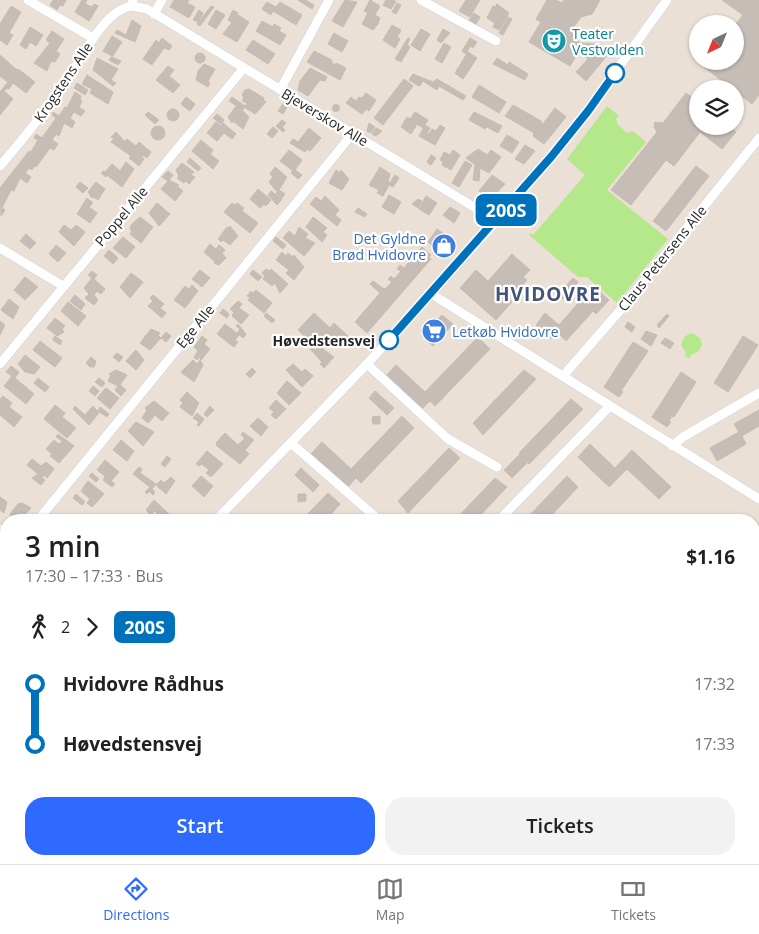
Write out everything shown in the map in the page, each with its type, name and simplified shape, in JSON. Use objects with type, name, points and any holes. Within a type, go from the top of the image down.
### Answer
[{"type":"street","points":[[28,0],[93,38]]},
{"type":"street","points":[[154,14],[162,0]]},
{"type":"street","points":[[280,90],[329,0]]},
{"type":"street","points":[[422,0],[496,41]]},
{"type":"street","points":[[222,514],[367,364],[497,220],[580,121],[665,1]]},
{"type":"street","name":"Krogstens Alle","points":[[0,166],[66,82],[93,38],[116,13],[133,3]]},
{"type":"street","name":"Bjeverskov Alle","points":[[133,3],[497,220]]},
{"type":"street","name":"Poppel Alle","points":[[0,364],[243,69]]},
{"type":"street","name":"Ege Alle","points":[[43,514],[353,133]]},
{"type":"street","name":"Claus Petersens Alle","points":[[564,376],[623,307],[759,138]]},
{"type":"street","points":[[0,248],[63,286]]},
{"type":"street","points":[[430,293],[759,499]]},
{"type":"street","points":[[367,364],[448,439],[497,467]]},
{"type":"street","points":[[672,446],[683,437],[759,393]]},
{"type":"street","points":[[505,514],[610,406]]},
{"type":"street","points":[[291,443],[372,514]]},
{"type":"green space","points":[[607,106],[619,116],[616,119],[618,125],[627,133],[633,131],[646,142],[607,190],[668,239],[617,303],[587,277],[578,277],[528,234],[534,234],[585,175],[567,159]]},
{"type":"green space","points":[[692,333],[700,338],[702,345],[699,351],[691,355],[690,358],[685,357],[686,353],[681,345],[685,336]]},
{"type":"building","points":[[53,0],[66,0],[63,6],[60,5],[57,10],[50,5]]},
{"type":"building","points":[[82,0],[87,0],[85,4],[92,7],[94,4],[98,6],[89,21],[75,12]]},
{"type":"building","points":[[174,0],[189,0],[187,3],[195,7],[189,18],[170,7]]},
{"type":"building","points":[[298,0],[305,0],[314,5],[312,9]]},
{"type":"building","points":[[345,0],[357,2],[343,27],[332,21]]},
{"type":"building","points":[[370,0],[380,6],[375,15],[380,18],[373,30],[362,24],[368,13],[364,11]]},
{"type":"building","points":[[386,0],[396,1],[391,9],[383,5]]},
{"type":"building","points":[[466,0],[480,0],[470,17],[459,11]]},
{"type":"building","name":"Teater Vestvolden","points":[[547,0],[556,0],[562,3],[564,0],[600,0],[592,14],[581,17],[573,28],[574,36],[580,43],[598,46],[600,44],[610,52],[586,81],[576,72],[588,59],[579,51],[570,66],[529,42],[541,22],[536,19]]},
{"type":"building","points":[[722,0],[759,0],[759,95],[752,104],[744,98],[744,80],[721,80],[708,70],[744,70],[743,15]]},
{"type":"building","points":[[267,2],[276,7],[280,2],[302,15],[296,25],[273,11],[271,15],[262,9]]},
{"type":"building","points":[[397,3],[401,5],[396,14],[392,12]]},
{"type":"building","points":[[497,4],[509,13],[499,30],[493,27],[495,23],[487,18],[493,6],[495,7]]},
{"type":"building","points":[[11,6],[21,12],[9,33],[13,35],[7,45],[0,40],[0,24]]},
{"type":"building","points":[[211,6],[214,7],[200,26],[197,24]]},
{"type":"building","points":[[199,10],[203,13],[198,22],[193,20]]},
{"type":"building","points":[[216,10],[225,15],[216,29],[208,24]]},
{"type":"building","points":[[233,10],[238,13],[232,23],[228,20]]},
{"type":"building","points":[[474,13],[480,17],[475,26],[468,22]]},
{"type":"building","points":[[238,15],[249,22],[237,42],[223,34]]},
{"type":"building","points":[[508,17],[512,19],[503,35],[499,33]]},
{"type":"building","points":[[132,20],[141,26],[135,42],[115,33],[117,30],[126,35]]},
{"type":"building","points":[[262,21],[273,27],[274,24],[281,28],[279,31],[286,35],[280,45],[256,31]]},
{"type":"building","points":[[392,25],[401,30],[397,37],[400,39],[395,48],[383,40]]},
{"type":"building","points":[[30,27],[43,35],[36,46],[30,42],[26,49],[20,45]]},
{"type":"building","points":[[421,29],[430,34],[420,51],[411,45]]},
{"type":"building","points":[[443,29],[450,33],[441,43],[437,40]]},
{"type":"building","points":[[52,31],[64,39],[56,51],[60,54],[55,62],[51,61],[47,71],[34,63],[50,43],[46,40]]},
{"type":"building","points":[[334,33],[348,41],[342,52],[328,44]]},
{"type":"building","points":[[112,36],[122,42],[112,57],[121,61],[118,65],[109,60],[112,56],[103,51]]},
{"type":"building","points":[[162,38],[172,46],[169,50],[164,48],[152,65],[143,59],[156,40],[159,43]]},
{"type":"building","points":[[408,38],[410,39],[407,45],[410,47],[401,62],[395,59]]},
{"type":"building","points":[[470,38],[477,42],[473,48],[470,46],[466,54],[462,51]]},
{"type":"building","points":[[253,40],[275,54],[268,64],[246,50]]},
{"type":"building","points":[[444,43],[451,47],[442,63],[435,59]]},
{"type":"building","points":[[314,51],[332,60],[331,62],[335,65],[336,63],[346,68],[340,80],[307,62]]},
{"type":"building","points":[[468,52],[477,58],[463,79],[455,73]]},
{"type":"building","points":[[200,53],[205,58],[200,63],[195,58]]},
{"type":"building","points":[[0,55],[35,82],[26,93],[13,83],[9,89],[7,88],[4,91],[13,99],[0,115],[0,92],[8,82],[0,76]]},
{"type":"building","points":[[97,58],[118,69],[111,80],[116,83],[113,86],[93,70]]},
{"type":"building","points":[[497,58],[508,65],[509,62],[528,74],[525,80],[493,64]]},
{"type":"building","points":[[204,64],[215,69],[208,81],[210,83],[208,87],[196,80],[198,71]]},
{"type":"building","points":[[168,66],[174,70],[169,76],[180,85],[173,93],[156,80]]},
{"type":"building","points":[[310,68],[327,77],[325,81],[320,80],[308,96],[298,90],[300,81]]},
{"type":"building","points":[[413,74],[433,82],[437,79],[466,96],[463,100],[439,86],[437,90],[423,81],[420,86],[417,85],[409,80]]},
{"type":"building","points":[[87,75],[113,92],[108,104],[90,93],[92,89],[82,84]]},
{"type":"building","points":[[404,79],[413,86],[383,125],[374,118]]},
{"type":"building","points":[[77,83],[88,90],[85,95],[74,88]]},
{"type":"building","points":[[479,85],[506,102],[499,113],[472,97]]},
{"type":"building","points":[[249,89],[264,98],[263,100],[266,102],[255,114],[244,107],[243,110],[229,101],[232,97],[245,106],[247,103],[242,101],[244,98],[242,95],[245,90]]},
{"type":"building","points":[[75,92],[81,96],[80,99],[82,101],[79,107],[85,111],[81,116],[74,112],[70,118],[75,122],[72,128],[64,123],[59,136],[56,134],[52,140],[58,144],[54,150],[50,148],[36,167],[34,166],[32,170],[29,168],[25,173],[31,177],[27,183],[20,178],[14,191],[11,190],[2,208],[5,210],[1,216],[0,188],[29,151],[31,152],[38,140],[34,138],[36,134],[42,138],[56,118],[52,115],[53,112],[59,116],[65,107],[67,108]]},
{"type":"building","points":[[366,93],[376,100],[369,111],[366,109],[362,114],[346,103],[351,97],[356,101]]},
{"type":"building","points":[[686,93],[689,95],[689,135],[698,135],[674,166],[666,160],[631,205],[611,190],[657,132],[654,127],[655,122],[663,123]]},
{"type":"building","points":[[186,97],[195,104],[190,111],[181,104]]},
{"type":"building","points":[[284,102],[288,105],[283,114],[278,111]]},
{"type":"building","points":[[336,104],[340,108],[336,112],[332,108]]},
{"type":"building","points":[[237,105],[249,117],[243,129],[233,121],[232,123],[228,117]]},
{"type":"building","points":[[513,105],[541,121],[542,125],[555,108],[566,117],[544,144],[533,136],[534,133],[505,116]]},
{"type":"building","points":[[175,109],[178,110],[178,120],[171,121],[168,120],[167,113],[168,110]]},
{"type":"building","points":[[148,112],[159,120],[155,124],[145,115]]},
{"type":"building","points":[[415,112],[428,120],[423,128],[417,124],[411,134],[401,127],[407,117],[410,119]]},
{"type":"building","points":[[474,112],[502,126],[498,133],[487,127],[485,129],[469,120]]},
{"type":"building","points":[[217,114],[224,120],[221,124],[213,118]]},
{"type":"building","points":[[282,120],[286,123],[282,127],[285,130],[283,132],[276,126]]},
{"type":"building","points":[[216,122],[221,126],[223,123],[236,134],[232,139],[224,133],[217,141],[207,133]]},
{"type":"building","points":[[369,123],[375,127],[371,133],[367,131]]},
{"type":"building","points":[[425,125],[430,128],[427,133],[429,134],[432,129],[436,131],[440,125],[445,128],[435,145],[419,136]]},
{"type":"building","points":[[158,126],[163,128],[165,133],[163,138],[158,140],[153,138],[151,133],[153,128]]},
{"type":"building","points":[[273,127],[278,131],[272,138],[267,134]]},
{"type":"building","points":[[309,128],[321,138],[310,151],[307,149],[305,152],[290,143],[293,139],[298,142]]},
{"type":"building","points":[[376,128],[382,131],[376,136],[372,134]]},
{"type":"building","points":[[116,132],[125,142],[127,139],[136,146],[139,142],[151,152],[147,158],[143,155],[144,159],[139,166],[129,158],[131,156],[111,142],[114,139],[111,137]]},
{"type":"building","points":[[507,135],[519,142],[512,153],[500,146]]},
{"type":"building","points":[[704,135],[734,135],[722,149]]},
{"type":"building","points":[[201,140],[213,150],[210,154],[219,161],[213,169],[192,151]]},
{"type":"building","points":[[525,145],[535,151],[524,164],[515,159]]},
{"type":"building","points":[[478,149],[487,155],[491,150],[501,157],[489,173],[480,168],[481,165],[477,166],[466,158]]},
{"type":"building","points":[[289,150],[302,160],[295,170],[302,175],[298,179],[291,173],[293,171],[280,161]]},
{"type":"building","points":[[453,150],[460,155],[451,170],[442,165],[443,162],[440,160],[444,152],[450,155]]},
{"type":"building","points":[[431,155],[436,158],[431,165],[427,162]]},
{"type":"building","points":[[190,158],[201,168],[198,171],[187,162]]},
{"type":"building","points":[[465,161],[472,165],[459,187],[452,183]]},
{"type":"building","points":[[126,162],[134,169],[122,187],[107,175],[106,177],[101,173],[105,172],[112,164],[120,171]]},
{"type":"building","points":[[182,163],[194,172],[191,175],[195,177],[189,184],[177,178],[179,176],[176,170]]},
{"type":"building","points":[[475,165],[480,167],[479,181],[473,180]]},
{"type":"building","points":[[696,166],[709,176],[666,231],[653,221]]},
{"type":"building","points":[[275,167],[287,177],[279,190],[276,191],[269,182],[273,177],[270,174]]},
{"type":"building","points":[[380,167],[390,174],[388,182],[390,183],[395,175],[399,178],[393,187],[389,185],[383,196],[377,193],[379,190],[369,185]]},
{"type":"building","points":[[336,170],[340,173],[341,170],[349,179],[342,190],[329,183]]},
{"type":"building","points":[[168,171],[173,175],[169,180],[179,185],[177,186],[183,191],[175,201],[161,189],[168,181],[162,177]]},
{"type":"building","points":[[492,175],[505,184],[490,200],[479,191]]},
{"type":"building","points":[[80,182],[88,188],[83,193],[76,187]]},
{"type":"building","points":[[96,182],[105,189],[98,200],[94,197],[92,198],[88,192]]},
{"type":"building","points":[[258,189],[271,200],[266,206],[264,204],[260,208],[250,199]]},
{"type":"building","points":[[279,190],[285,194],[282,198],[276,193]]},
{"type":"building","points":[[271,191],[282,199],[277,205],[268,195]]},
{"type":"building","points":[[389,195],[401,202],[394,214],[382,207]]},
{"type":"building","points":[[325,196],[339,210],[335,215],[341,220],[337,226],[310,204],[316,197],[321,201]]},
{"type":"building","points":[[426,196],[437,203],[429,215],[419,209]]},
{"type":"building","points":[[87,198],[93,203],[89,207],[97,213],[90,223],[77,214]]},
{"type":"building","points":[[418,199],[422,201],[418,208],[412,204]]},
{"type":"building","points":[[157,203],[170,214],[159,226],[149,213]]},
{"type":"building","points":[[232,203],[235,205],[237,203],[244,208],[242,211],[258,223],[250,233],[224,212]]},
{"type":"building","points":[[450,207],[460,213],[454,223],[443,215]]},
{"type":"building","points":[[358,208],[367,214],[365,217],[355,212]]},
{"type":"building","points":[[140,217],[153,227],[141,243],[130,234],[132,231],[130,229],[131,225]]},
{"type":"building","points":[[313,217],[327,228],[323,232],[327,235],[322,242],[306,227]]},
{"type":"building","points":[[64,225],[71,230],[76,225],[85,232],[74,246],[59,232]]},
{"type":"building","points":[[230,226],[238,236],[230,245],[218,239],[227,227],[229,228]]},
{"type":"building","points":[[299,227],[308,234],[305,238],[315,243],[304,256],[283,238],[289,231],[295,236]]},
{"type":"building","points":[[437,229],[451,239],[449,241],[453,245],[444,255],[428,242]]},
{"type":"building","points":[[26,234],[36,243],[30,249],[20,241]]},
{"type":"building","points":[[123,237],[135,247],[126,258],[113,248]]},
{"type":"building","points":[[276,237],[286,245],[283,249],[273,241]]},
{"type":"building","points":[[210,244],[216,249],[219,245],[225,250],[222,253],[226,258],[219,265],[214,263],[204,252]]},
{"type":"building","points":[[56,245],[66,253],[58,262],[49,254]]},
{"type":"building","points":[[422,247],[431,255],[429,257],[431,259],[367,333],[355,322],[380,293],[370,284],[373,281],[384,289],[386,288],[392,282],[388,279],[391,276],[394,279],[401,271],[397,269],[400,265],[404,268],[414,256],[411,253],[413,250],[417,253]]},
{"type":"building","points":[[109,250],[118,258],[113,264],[104,256]]},
{"type":"building","points":[[282,252],[286,256],[288,253],[293,257],[294,255],[304,267],[294,280],[286,273],[289,270],[276,260]]},
{"type":"building","points":[[512,254],[530,270],[523,277],[527,280],[514,295],[510,292],[506,297],[512,302],[496,320],[460,288],[476,270],[488,281]]},
{"type":"building","points":[[266,269],[269,271],[271,269],[288,284],[280,293],[275,283],[272,286],[263,279],[265,276],[262,273]]},
{"type":"building","points":[[200,270],[210,278],[202,287],[192,279]]},
{"type":"building","points":[[253,270],[262,277],[258,281],[250,274]]},
{"type":"building","points":[[92,271],[97,275],[94,279],[105,289],[101,294],[97,291],[94,295],[98,300],[94,305],[85,298],[89,294],[84,288],[92,278],[88,275]]},
{"type":"building","points":[[131,273],[143,282],[130,298],[120,287]]},
{"type":"building","points":[[25,277],[38,287],[25,300],[14,290]]},
{"type":"building","points":[[573,278],[578,282],[563,299],[558,295]]},
{"type":"building","points":[[192,285],[198,291],[185,308],[174,300],[185,286],[189,289]]},
{"type":"building","points":[[597,289],[609,300],[596,314],[593,311],[566,341],[558,333],[552,339],[536,325],[545,313],[559,325],[581,300],[584,303]]},
{"type":"building","points":[[256,290],[272,303],[264,313],[248,300],[250,297],[247,296],[251,291],[253,293]]},
{"type":"building","points":[[75,295],[85,304],[81,310],[70,301]]},
{"type":"building","points":[[153,295],[164,304],[160,308],[166,313],[162,318],[148,306],[153,301],[150,298]]},
{"type":"building","points":[[9,299],[19,307],[13,319],[1,310]]},
{"type":"building","points":[[238,301],[242,304],[239,308],[249,315],[241,324],[232,316],[234,312],[230,309]]},
{"type":"building","points":[[68,302],[86,316],[78,326],[61,311]]},
{"type":"building","points":[[223,309],[229,314],[227,318],[220,313]]},
{"type":"building","points":[[266,313],[275,320],[272,323],[264,316]]},
{"type":"building","points":[[314,313],[330,328],[334,323],[351,339],[344,348],[331,335],[320,347],[334,357],[324,368],[320,364],[322,362],[310,349],[314,345],[298,330]]},
{"type":"building","points":[[667,314],[669,316],[659,328],[657,325]]},
{"type":"building","points":[[442,315],[453,324],[433,346],[422,336]]},
{"type":"building","points":[[55,318],[65,326],[62,329],[64,332],[57,336],[47,328]]},
{"type":"building","points":[[0,321],[5,325],[0,335]]},
{"type":"building","points":[[628,322],[635,327],[632,332],[625,327]]},
{"type":"building","points":[[225,324],[239,335],[235,340],[238,342],[234,347],[217,334]]},
{"type":"building","points":[[238,324],[246,334],[243,338],[237,333],[240,329],[236,326]]},
{"type":"building","points":[[151,329],[160,333],[158,335],[161,338],[150,350],[140,343]]},
{"type":"building","points":[[646,331],[657,335],[651,346],[641,339]]},
{"type":"building","points":[[166,332],[171,336],[166,342],[161,338]]},
{"type":"building","points":[[55,336],[62,341],[60,345],[53,340]]},
{"type":"building","points":[[202,336],[207,340],[204,344],[210,349],[201,360],[199,357],[197,360],[194,357],[198,351],[194,347]]},
{"type":"building","points":[[743,336],[758,345],[728,392],[714,383]]},
{"type":"building","points":[[478,337],[490,349],[435,406],[430,401],[420,411],[385,377],[396,365],[425,392]]},
{"type":"building","points":[[665,338],[674,343],[670,349],[661,343]]},
{"type":"building","points":[[40,341],[62,358],[55,367],[33,350]]},
{"type":"building","points":[[633,342],[648,351],[621,391],[623,392],[619,397],[604,387]]},
{"type":"building","points":[[136,350],[144,360],[136,370],[126,361]]},
{"type":"building","points":[[117,353],[123,357],[119,362],[113,357]]},
{"type":"building","points":[[25,355],[40,367],[34,374],[25,372],[18,364]]},
{"type":"building","points":[[91,357],[96,361],[94,367],[90,367],[86,363]]},
{"type":"building","points":[[193,360],[197,364],[200,360],[203,365],[194,382],[181,372]]},
{"type":"building","points":[[293,364],[302,372],[305,369],[313,376],[302,387],[286,370]]},
{"type":"building","points":[[11,366],[19,372],[15,378],[34,394],[26,404],[4,386],[12,376],[6,372]]},
{"type":"building","points":[[252,368],[256,372],[250,378],[246,374]]},
{"type":"building","points":[[116,370],[127,375],[120,385],[126,390],[121,396],[115,390],[118,386],[108,381],[111,375],[109,374]]},
{"type":"building","points":[[524,370],[536,379],[483,435],[473,423]]},
{"type":"building","points":[[681,372],[696,382],[674,417],[672,416],[669,421],[671,422],[667,427],[652,417]]},
{"type":"building","points":[[38,378],[49,387],[45,392],[34,383]]},
{"type":"building","points":[[99,378],[105,383],[102,387],[95,382]]},
{"type":"building","points":[[287,381],[301,393],[289,405],[277,393]]},
{"type":"building","points":[[93,386],[99,391],[95,396],[89,391]]},
{"type":"building","points":[[106,388],[119,398],[110,409],[97,398]]},
{"type":"building","points":[[375,391],[394,408],[387,415],[369,398]]},
{"type":"building","points":[[187,392],[199,403],[192,416],[180,407],[183,403],[180,400]]},
{"type":"building","points":[[3,396],[12,403],[9,407],[22,417],[14,427],[0,415],[0,399]]},
{"type":"building","points":[[571,399],[583,409],[529,464],[519,453]]},
{"type":"building","points":[[276,400],[286,409],[276,419],[271,415],[274,412],[269,408]]},
{"type":"building","points":[[154,401],[169,413],[162,421],[155,415],[148,423],[142,418],[147,410],[145,408]]},
{"type":"building","points":[[55,405],[65,413],[62,417],[76,428],[67,438],[44,419]]},
{"type":"building","points":[[75,406],[85,415],[93,406],[99,413],[89,425],[73,409]]},
{"type":"building","points":[[210,406],[214,410],[207,417],[204,414]]},
{"type":"building","points":[[100,407],[109,414],[107,417],[98,411]]},
{"type":"building","points":[[759,410],[759,426],[742,436],[746,444],[717,461],[710,448],[739,432],[734,424]]},
{"type":"building","points":[[197,413],[204,419],[199,426],[197,425],[199,422],[193,418]]},
{"type":"building","points":[[380,416],[380,424],[373,424],[372,417]]},
{"type":"building","points":[[402,416],[414,428],[361,483],[356,478],[347,488],[311,454],[322,442],[351,469]]},
{"type":"building","points":[[258,418],[268,427],[261,436],[250,426]]},
{"type":"building","points":[[136,422],[154,432],[143,446],[128,431]]},
{"type":"building","points":[[243,432],[254,440],[245,450],[249,454],[240,464],[217,446],[216,443],[225,433],[238,445],[245,438],[241,435]]},
{"type":"building","points":[[58,434],[74,446],[59,463],[50,456],[52,454],[46,449],[54,440],[59,444],[62,441],[56,437]]},
{"type":"building","points":[[121,440],[134,451],[127,461],[113,450]]},
{"type":"building","points":[[590,444],[615,468],[632,450],[671,487],[659,499],[627,469],[609,487],[578,457]]},
{"type":"building","points":[[449,448],[460,458],[408,513],[398,501]]},
{"type":"building","points":[[207,451],[223,464],[211,477],[206,473],[209,470],[202,464],[199,466],[196,464]]},
{"type":"building","points":[[520,454],[527,463],[512,478],[504,470]]},
{"type":"building","points":[[167,456],[171,459],[165,467],[161,464]]},
{"type":"building","points":[[32,459],[41,466],[46,462],[54,469],[47,478],[44,475],[42,478],[45,480],[41,485],[32,478],[38,474],[27,465]]},
{"type":"building","points":[[105,460],[119,472],[111,481],[115,484],[112,487],[103,480],[105,476],[97,470]]},
{"type":"building","points":[[139,467],[142,469],[140,473],[156,484],[152,489],[155,492],[153,495],[149,491],[147,494],[145,492],[150,487],[133,474]]},
{"type":"building","points":[[301,468],[319,485],[313,492],[295,475]]},
{"type":"building","points":[[92,473],[99,479],[96,482],[89,476]]},
{"type":"building","points":[[201,476],[213,486],[204,497],[192,486]]},
{"type":"building","points":[[567,476],[578,487],[553,514],[531,514]]},
{"type":"building","points":[[171,477],[175,481],[166,494],[156,485],[161,480],[164,483]]},
{"type":"building","points":[[495,478],[507,487],[482,514],[461,514]]},
{"type":"building","points":[[88,481],[104,494],[92,507],[87,503],[90,499],[81,491]]},
{"type":"building","points":[[328,493],[340,504],[331,514],[308,514]]},
{"type":"building","points":[[76,494],[85,502],[82,505],[73,498]]},
{"type":"building","points":[[298,494],[306,494],[306,501],[298,502]]},
{"type":"building","points":[[0,497],[7,502],[4,513],[0,510]]},
{"type":"building","points":[[154,500],[169,514],[156,514],[155,511],[150,514],[146,510]]},
{"type":"building","points":[[22,503],[31,508],[26,514],[10,514],[18,504]]},
{"type":"bus line","name":"200S","points":[[389,340],[551,157],[596,101],[603,88],[615,73]]},
{"type":"place","name":"Teater Vestvolden","points":[[554,41]]},
{"type":"place","name":"Det Gyldne Brød Hvidovre","points":[[444,246]]},
{"type":"place","name":"Letkøb Hvidovre","points":[[434,331]]},
{"type":"place","name":"Høvedstensvej","points":[[389,340]]},
{"type":"district","name":"HVIDOVRE","points":[[548,294]]}]
